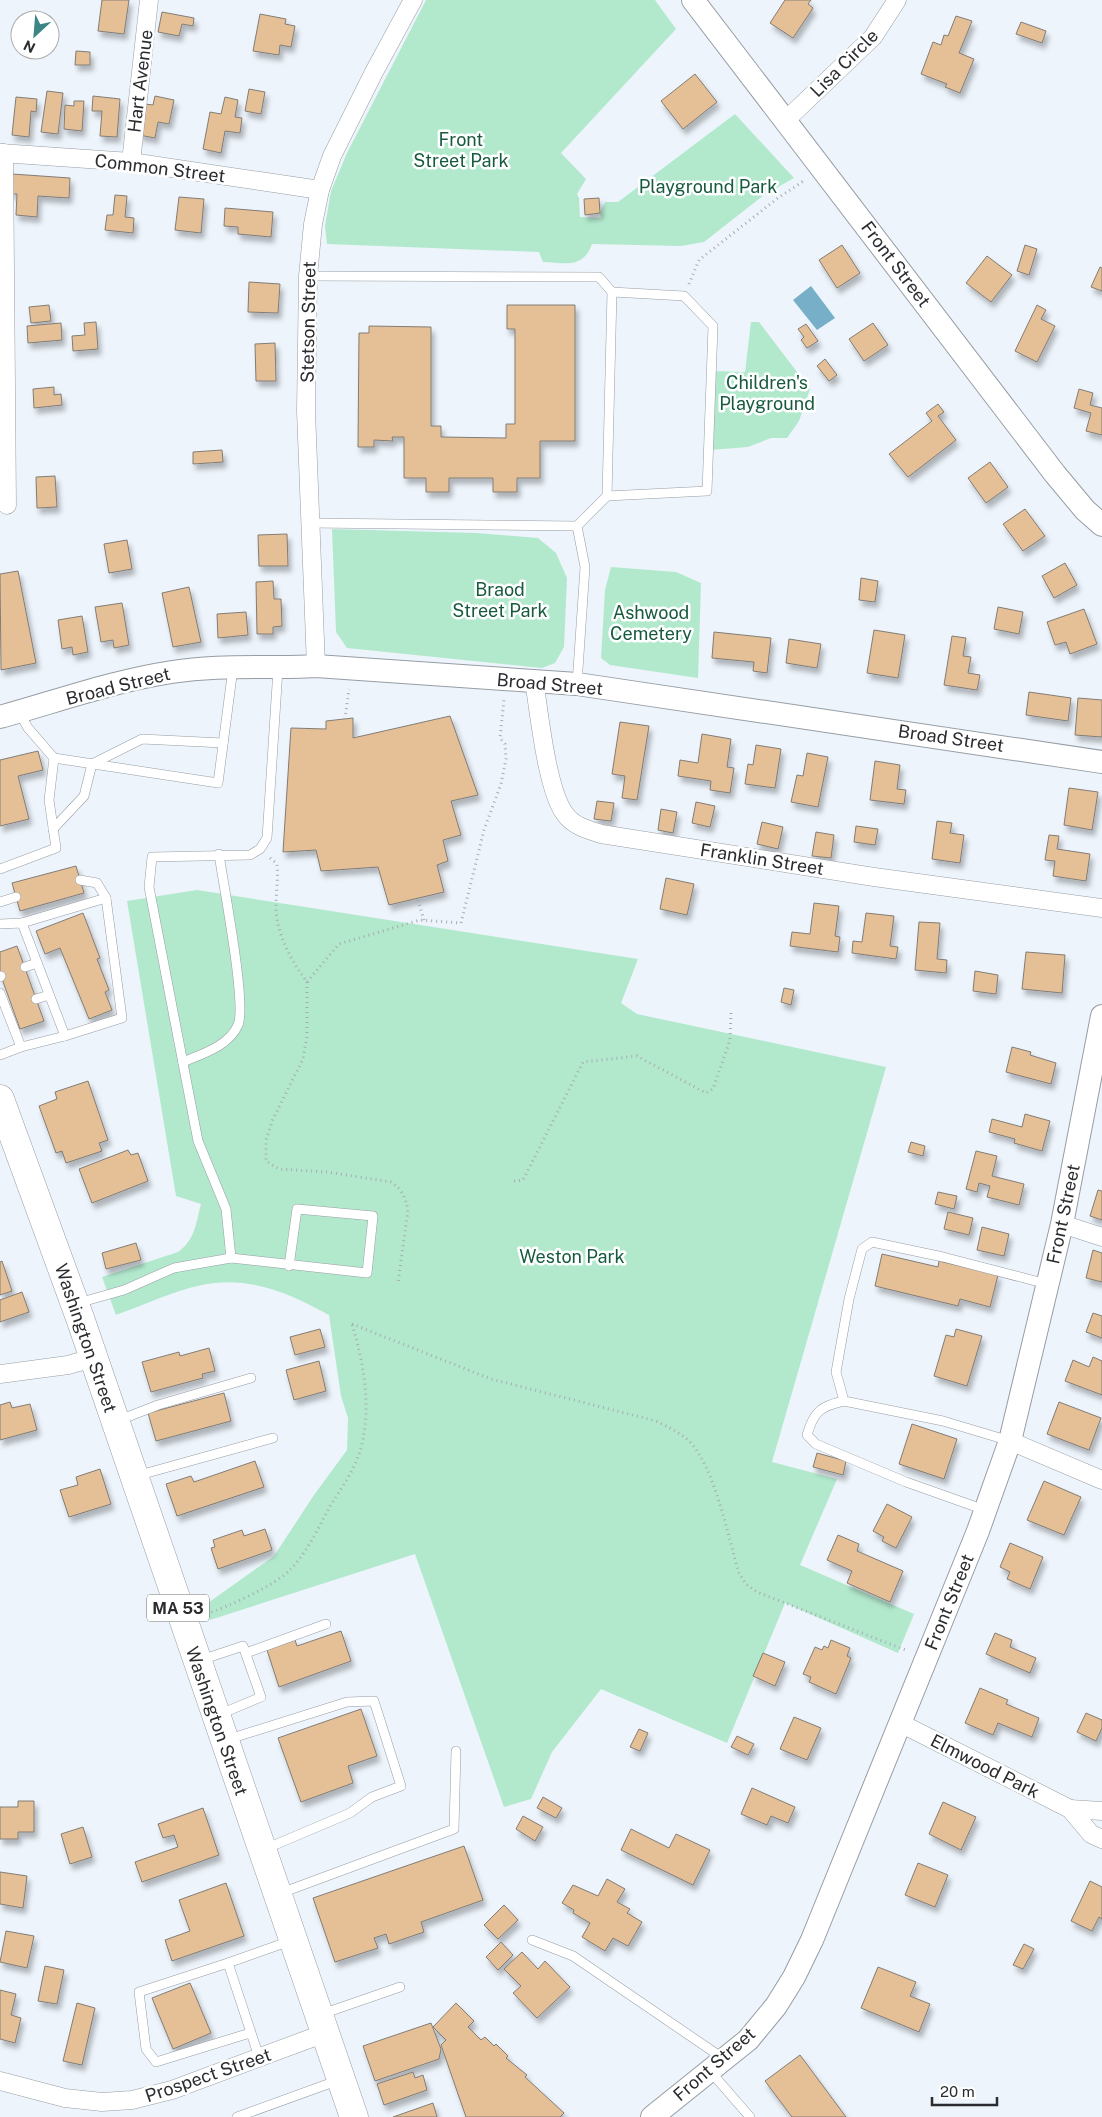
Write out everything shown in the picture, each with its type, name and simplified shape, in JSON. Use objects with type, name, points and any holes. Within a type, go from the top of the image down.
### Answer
[{"type":"main road","name":"Washington Street","points":[[0,1099],[93,1358],[354,2117]]},
{"type":"street","name":"Hart Avenue","points":[[130,162],[149,0]]},
{"type":"street","name":"Stetson Street","points":[[316,666],[306,412],[308,276],[313,224],[320,190],[332,156],[413,0]]},
{"type":"street","name":"Front Street","points":[[694,0],[1054,474],[1085,510],[1102,525]]},
{"type":"street","name":"Lisa Circle","points":[[786,120],[874,37],[897,0]]},
{"type":"street","name":"Common Street","points":[[2,153],[130,162],[320,190]]},
{"type":"street","points":[[2,153],[7,505]]},
{"type":"street","name":"Broad Street","points":[[9,714],[122,681],[174,672],[233,667],[278,669],[316,666],[577,684],[1102,762]]},
{"type":"street","name":"Franklin Street","points":[[534,680],[556,797],[565,816],[583,828],[601,834],[874,877],[1102,908]]},
{"type":"street","name":"Front Street","points":[[652,2117],[748,2040],[776,2006],[794,1977],[812,1940],[986,1510],[1010,1442],[1062,1224],[1102,1016]]},
{"type":"street","points":[[1062,1224],[1102,1238]]},
{"type":"street","points":[[0,1374],[68,1365],[93,1358]]},
{"type":"street","points":[[1010,1442],[1102,1480]]},
{"type":"street","name":"Elmwood Park","points":[[900,1723],[1070,1809],[1091,1834],[1102,1840]]},
{"type":"street","name":"Elmwood Park","points":[[1070,1809],[1102,1811]]},
{"type":"street","name":"Prospect Street","points":[[0,2081],[65,2098],[118,2102],[166,2092],[259,2057],[322,2024]]},
{"type":"lane","points":[[308,276],[599,277],[612,292],[607,496]]},
{"type":"lane","points":[[311,523],[577,526],[607,496],[707,491],[712,326],[684,296],[612,292]]},
{"type":"lane","points":[[577,526],[585,567],[577,684]]},
{"type":"lane","points":[[9,714],[28,728],[54,758],[218,783],[233,667]]},
{"type":"lane","points":[[231,1258],[226,1209],[198,1141],[149,887],[152,857],[219,854],[250,855],[260,850],[267,838],[278,669]]},
{"type":"lane","points":[[53,828],[84,796],[92,764],[142,739],[223,743]]},
{"type":"lane","points":[[0,869],[56,848],[49,800],[54,758]]},
{"type":"lane","points":[[183,1062],[220,1046],[238,1024],[241,1000],[219,854]]},
{"type":"lane","points":[[0,1055],[21,1047],[65,1036],[122,1018],[106,898],[97,884],[80,880]]},
{"type":"lane","points":[[0,902],[16,897]]},
{"type":"lane","points":[[0,924],[22,923],[106,898]]},
{"type":"lane","points":[[22,923],[65,1036]]},
{"type":"lane","points":[[25,968],[37,963]]},
{"type":"lane","points":[[0,992],[9,1008],[21,1047]]},
{"type":"lane","points":[[36,999],[49,995]]},
{"type":"lane","points":[[74,1304],[124,1290],[174,1268],[231,1258],[289,1266],[367,1273],[373,1216],[297,1208],[289,1266]]},
{"type":"lane","points":[[844,1401],[836,1372],[849,1298],[862,1249],[872,1242],[943,1257],[1048,1284]]},
{"type":"lane","points":[[115,1422],[158,1405],[252,1378]]},
{"type":"lane","points":[[986,1510],[906,1482],[816,1444],[807,1435],[812,1418],[826,1405],[844,1401],[943,1421],[1010,1442]]},
{"type":"lane","points":[[134,1477],[273,1438]]},
{"type":"lane","points":[[246,1653],[326,1624]]},
{"type":"lane","points":[[197,1662],[243,1646],[246,1653],[261,1697],[220,1728]]},
{"type":"lane","points":[[220,1728],[347,1702],[374,1701],[402,1786],[372,1797],[350,1813],[262,1850]]},
{"type":"lane","points":[[277,1895],[454,1829],[456,1751]]},
{"type":"lane","points":[[250,2033],[156,2062],[146,2049],[139,1992],[293,1940]]},
{"type":"lane","points":[[532,1940],[573,1956],[717,2065],[750,2117]]},
{"type":"lane","points":[[228,1963],[259,2057]]},
{"type":"lane","points":[[322,2024],[400,1987]]},
{"type":"lane","points":[[237,2117],[341,2079]]},
{"type":"path","points":[[684,296],[699,260],[778,198],[823,168]]},
{"type":"path","points":[[345,718],[352,669]]},
{"type":"path","points":[[307,982],[340,944],[424,920],[461,923],[484,830],[501,784],[506,759],[504,744],[500,738],[504,715],[505,680]]},
{"type":"path","points":[[260,850],[277,864],[279,882],[277,919],[291,961],[307,982],[308,1036],[303,1059],[273,1119],[266,1140],[266,1161],[279,1169],[327,1172],[391,1182],[400,1188],[406,1198],[408,1210],[398,1283]]},
{"type":"path","points":[[418,900],[424,920]]},
{"type":"path","points":[[514,1181],[523,1180],[583,1062],[637,1056],[706,1093],[713,1088],[730,1040],[731,1013]]},
{"type":"path","points":[[184,1623],[215,1612],[272,1583],[290,1570],[306,1548],[356,1463],[362,1442],[366,1412],[362,1365],[352,1324],[491,1379],[648,1419],[676,1431],[690,1442],[704,1462],[739,1573],[746,1584],[756,1592],[926,1658]]},
{"type":"green space","name":"Front Street Park","points":[[426,0],[655,0],[676,29],[561,153],[586,179],[577,194],[580,217],[601,218],[600,213],[605,202],[618,202],[735,114],[794,178],[764,195],[704,242],[681,246],[592,244],[584,258],[572,263],[543,262],[539,252],[327,244],[325,226],[331,191],[347,153]]},
{"type":"green space","name":"Children's Playground","points":[[751,322],[759,322],[810,389],[799,421],[787,438],[771,438],[748,447],[710,450],[713,371],[745,372]]},
{"type":"green space","name":"Braod Street Park","points":[[332,529],[476,533],[538,538],[556,553],[567,578],[564,647],[555,663],[542,668],[347,648],[336,632]]},
{"type":"green space","name":"Ashwood Cemetery","points":[[611,567],[676,572],[701,583],[698,678],[610,665],[601,658],[605,590]]},
{"type":"green space","name":"Weston Park","points":[[197,890],[638,959],[621,1003],[637,1014],[886,1067],[772,1462],[837,1479],[800,1565],[914,1614],[898,1653],[785,1603],[727,1743],[601,1689],[552,1752],[531,1799],[504,1807],[415,1554],[210,1620],[205,1605],[274,1556],[314,1495],[347,1450],[348,1418],[341,1396],[329,1315],[284,1293],[252,1284],[236,1282],[202,1285],[169,1294],[116,1315],[102,1277],[178,1252],[191,1237],[198,1218],[201,1204],[176,1196],[127,901]]},
{"type":"water","points":[[811,286],[835,318],[817,330],[793,300]]},
{"type":"building","points":[[102,0],[129,0],[124,34],[98,31]]},
{"type":"building","points":[[785,0],[811,0],[808,4],[813,8],[793,38],[770,23]]},
{"type":"building","points":[[162,12],[194,18],[193,26],[182,24],[179,36],[158,32]]},
{"type":"building","points":[[260,14],[286,19],[285,24],[295,26],[291,47],[280,45],[279,55],[253,51]]},
{"type":"building","points":[[956,16],[972,21],[959,53],[974,59],[960,93],[945,87],[947,84],[921,74],[933,42],[941,45],[944,35],[948,36]]},
{"type":"building","points":[[1021,22],[1046,31],[1042,43],[1016,34]]},
{"type":"building","points":[[76,51],[90,52],[90,65],[75,65]]},
{"type":"building","points":[[695,74],[717,102],[683,129],[661,101]]},
{"type":"building","points":[[249,89],[265,92],[261,114],[245,111]]},
{"type":"building","points":[[47,91],[63,93],[58,134],[41,132]]},
{"type":"building","points":[[93,96],[120,99],[117,137],[100,136],[102,111],[92,111]]},
{"type":"building","points":[[155,96],[174,100],[169,124],[158,122],[155,138],[139,135],[145,104],[153,105]]},
{"type":"building","points":[[16,97],[37,99],[36,112],[31,111],[29,137],[12,135]]},
{"type":"building","points":[[225,97],[238,100],[235,117],[242,118],[240,133],[225,131],[221,153],[203,149],[210,112],[221,114]]},
{"type":"building","points":[[74,101],[84,101],[82,131],[64,129],[65,105],[74,106]]},
{"type":"building","points":[[12,174],[70,178],[69,198],[38,196],[37,217],[16,215],[17,194],[11,194]]},
{"type":"building","points":[[115,195],[127,196],[125,217],[134,218],[133,233],[105,230],[107,215],[113,215]]},
{"type":"building","points":[[179,197],[204,199],[201,233],[175,230]]},
{"type":"building","points":[[599,198],[600,213],[585,215],[584,199]]},
{"type":"building","points":[[225,208],[273,212],[271,237],[238,234],[238,227],[224,226]]},
{"type":"building","points":[[842,245],[860,273],[837,288],[819,260]]},
{"type":"building","points":[[1025,245],[1037,249],[1029,275],[1017,271]]},
{"type":"building","points":[[987,256],[1012,275],[991,302],[966,283]]},
{"type":"building","points":[[1100,267],[1102,268],[1102,291],[1091,287]]},
{"type":"building","points":[[249,282],[280,284],[278,313],[248,312]]},
{"type":"building","points":[[49,305],[51,321],[31,323],[29,307]]},
{"type":"building","points":[[507,305],[575,305],[575,441],[540,441],[540,478],[517,478],[517,492],[493,492],[493,478],[449,478],[449,492],[426,492],[426,478],[404,478],[404,437],[392,437],[393,441],[374,440],[374,447],[358,447],[359,333],[369,333],[369,326],[431,327],[431,426],[441,426],[441,437],[506,438],[506,424],[515,424],[515,329],[507,329]]},
{"type":"building","points":[[1037,305],[1046,310],[1041,319],[1055,326],[1037,362],[1015,351]]},
{"type":"building","points":[[96,322],[98,349],[73,351],[72,336],[85,335],[84,323]]},
{"type":"building","points":[[61,323],[62,340],[28,343],[27,326]]},
{"type":"building","points":[[873,323],[888,345],[864,361],[849,339]]},
{"type":"building","points":[[806,324],[818,341],[807,348],[801,340],[804,337],[798,329]]},
{"type":"building","points":[[275,343],[276,381],[256,381],[255,344]]},
{"type":"building","points":[[825,359],[837,375],[829,381],[817,366]]},
{"type":"building","points":[[54,387],[54,395],[61,394],[62,405],[34,408],[33,389]]},
{"type":"building","points":[[1079,389],[1093,393],[1090,405],[1102,408],[1102,435],[1086,431],[1091,413],[1074,408]]},
{"type":"building","points":[[938,404],[944,412],[938,416],[956,440],[908,477],[889,454],[932,421],[926,413]]},
{"type":"building","points":[[222,450],[223,462],[193,464],[193,452]]},
{"type":"building","points":[[990,462],[1008,487],[986,503],[968,478]]},
{"type":"building","points":[[55,476],[57,507],[37,508],[36,477]]},
{"type":"building","points":[[1025,509],[1045,536],[1023,551],[1003,524]]},
{"type":"building","points":[[287,534],[288,566],[259,566],[258,535]]},
{"type":"building","points":[[127,540],[132,569],[109,573],[104,544]]},
{"type":"building","points":[[1065,563],[1077,585],[1054,598],[1042,576]]},
{"type":"building","points":[[18,571],[36,663],[1,670],[0,574]]},
{"type":"building","points":[[861,578],[878,581],[875,602],[859,600]]},
{"type":"building","points":[[273,581],[274,599],[281,599],[282,626],[273,627],[273,634],[257,634],[256,582]]},
{"type":"building","points":[[189,587],[201,642],[173,647],[162,593]]},
{"type":"building","points":[[122,603],[129,645],[114,648],[113,640],[101,642],[95,607]]},
{"type":"building","points":[[998,607],[1023,612],[1019,634],[994,629]]},
{"type":"building","points":[[1084,609],[1097,644],[1070,654],[1066,642],[1055,645],[1047,622]]},
{"type":"building","points":[[246,612],[248,635],[218,638],[217,614]]},
{"type":"building","points":[[82,616],[88,652],[73,655],[72,647],[62,649],[58,620]]},
{"type":"building","points":[[874,630],[905,635],[898,678],[867,673]]},
{"type":"building","points":[[714,632],[771,638],[767,673],[753,671],[754,662],[712,658]]},
{"type":"building","points":[[952,636],[966,638],[963,656],[971,657],[968,673],[980,675],[977,690],[944,685]]},
{"type":"building","points":[[789,639],[821,644],[817,668],[786,663]]},
{"type":"building","points":[[1029,692],[1071,698],[1068,721],[1026,715]]},
{"type":"building","points":[[1078,698],[1102,700],[1102,737],[1075,735]]},
{"type":"building","points":[[450,716],[478,795],[451,801],[461,835],[443,840],[448,861],[437,865],[444,892],[389,905],[378,867],[321,871],[316,850],[283,852],[291,728],[326,729],[326,721],[353,718],[353,738]]},
{"type":"building","points":[[620,722],[649,726],[637,800],[622,798],[625,776],[612,774]]},
{"type":"building","points":[[702,734],[731,739],[727,767],[734,768],[730,793],[710,790],[711,781],[678,776],[680,760],[698,763]]},
{"type":"building","points":[[756,745],[781,749],[775,788],[745,784],[748,764],[753,765]]},
{"type":"building","points":[[38,751],[43,770],[18,776],[29,819],[0,826],[0,760]]},
{"type":"building","points":[[807,753],[828,757],[818,807],[791,802],[797,775],[803,776]]},
{"type":"building","points":[[875,761],[900,765],[897,789],[906,790],[904,804],[870,800]]},
{"type":"building","points":[[1069,788],[1098,792],[1092,830],[1064,825]]},
{"type":"building","points":[[597,801],[614,803],[611,821],[594,819]]},
{"type":"building","points":[[696,802],[715,806],[710,827],[692,823]]},
{"type":"building","points":[[661,809],[677,812],[673,833],[658,830]]},
{"type":"building","points":[[937,821],[952,823],[950,833],[964,835],[960,863],[932,859]]},
{"type":"building","points":[[762,822],[783,827],[778,849],[757,844]]},
{"type":"building","points":[[856,826],[878,829],[875,845],[854,842]]},
{"type":"building","points":[[816,832],[834,835],[831,858],[812,856]]},
{"type":"building","points":[[1049,835],[1059,836],[1057,849],[1090,854],[1086,881],[1053,876],[1055,861],[1045,860]]},
{"type":"building","points":[[76,866],[84,893],[20,911],[12,883]]},
{"type":"building","points":[[666,878],[694,884],[687,915],[660,909]]},
{"type":"building","points":[[814,903],[839,906],[835,936],[840,937],[838,952],[790,946],[792,932],[810,934]]},
{"type":"building","points":[[83,913],[100,958],[97,959],[109,990],[105,992],[112,1010],[89,1019],[60,948],[45,954],[36,931]]},
{"type":"building","points":[[866,913],[894,916],[890,946],[898,947],[896,959],[852,953],[853,941],[862,942]]},
{"type":"building","points":[[919,922],[940,923],[937,959],[947,960],[946,973],[915,970]]},
{"type":"building","points":[[17,946],[44,1021],[20,1029],[0,973],[0,952]]},
{"type":"building","points":[[1026,952],[1065,955],[1062,993],[1022,989]]},
{"type":"building","points":[[975,971],[998,975],[996,994],[973,991]]},
{"type":"building","points":[[784,988],[794,990],[791,1005],[781,1002]]},
{"type":"building","points":[[1012,1047],[1031,1052],[1030,1055],[1056,1063],[1051,1084],[1006,1072]]},
{"type":"building","points":[[88,1081],[108,1140],[99,1143],[102,1151],[66,1163],[62,1151],[56,1153],[39,1106],[57,1099],[55,1092]]},
{"type":"building","points":[[1025,1114],[1050,1121],[1042,1151],[1014,1143],[1015,1139],[989,1132],[992,1119],[1022,1127]]},
{"type":"building","points":[[911,1142],[925,1146],[923,1156],[908,1152]]},
{"type":"building","points":[[128,1150],[131,1155],[138,1153],[148,1181],[92,1203],[79,1169]]},
{"type":"building","points":[[976,1151],[997,1156],[992,1176],[1024,1184],[1019,1205],[987,1197],[990,1186],[979,1183],[977,1192],[966,1189]]},
{"type":"building","points":[[1098,1190],[1102,1191],[1102,1220],[1090,1216]]},
{"type":"building","points":[[938,1192],[957,1196],[954,1209],[935,1204]]},
{"type":"building","points":[[948,1212],[973,1218],[969,1235],[944,1229]]},
{"type":"building","points":[[982,1227],[1009,1234],[1004,1256],[977,1250]]},
{"type":"building","points":[[136,1243],[141,1260],[106,1269],[102,1253]]},
{"type":"building","points":[[1093,1250],[1102,1253],[1102,1282],[1086,1278]]},
{"type":"building","points":[[882,1254],[938,1267],[939,1261],[998,1275],[990,1307],[960,1299],[958,1306],[875,1286]]},
{"type":"building","points":[[2,1261],[12,1291],[0,1295],[0,1262]]},
{"type":"building","points":[[22,1292],[29,1312],[0,1322],[0,1300]]},
{"type":"building","points":[[1093,1313],[1102,1316],[1102,1338],[1086,1332]]},
{"type":"building","points":[[320,1329],[325,1347],[295,1355],[290,1337]]},
{"type":"building","points":[[956,1329],[982,1336],[967,1386],[934,1376],[946,1335],[954,1337]]},
{"type":"building","points":[[209,1348],[215,1371],[202,1374],[203,1378],[151,1392],[142,1362],[179,1352],[180,1356]]},
{"type":"building","points":[[1093,1357],[1102,1361],[1102,1395],[1065,1381],[1073,1360],[1089,1367]]},
{"type":"building","points":[[319,1361],[326,1391],[294,1400],[286,1370]]},
{"type":"building","points":[[224,1393],[231,1421],[156,1441],[148,1413]]},
{"type":"building","points":[[10,1402],[12,1408],[30,1404],[37,1430],[0,1440],[0,1405]]},
{"type":"building","points":[[1059,1402],[1101,1418],[1089,1450],[1047,1434]]},
{"type":"building","points":[[912,1424],[957,1439],[944,1479],[899,1464]]},
{"type":"building","points":[[817,1453],[846,1461],[843,1475],[813,1467]]},
{"type":"building","points":[[255,1461],[264,1487],[177,1516],[166,1484],[191,1476],[194,1482]]},
{"type":"building","points":[[100,1469],[111,1504],[69,1517],[60,1490],[78,1485],[76,1477]]},
{"type":"building","points":[[1044,1481],[1081,1497],[1064,1535],[1027,1520]]},
{"type":"building","points":[[887,1504],[912,1517],[896,1548],[882,1541],[884,1537],[873,1531]]},
{"type":"building","points":[[265,1529],[272,1550],[218,1569],[211,1548],[215,1547],[213,1540],[242,1530],[244,1536]]},
{"type":"building","points":[[838,1535],[859,1544],[857,1551],[903,1571],[890,1602],[847,1583],[852,1571],[827,1560]]},
{"type":"building","points":[[1010,1543],[1043,1557],[1030,1589],[1007,1579],[1010,1572],[1000,1567]]},
{"type":"building","points":[[341,1631],[351,1661],[279,1687],[267,1650],[295,1640],[297,1646]]},
{"type":"building","points":[[995,1633],[1012,1640],[1010,1647],[1036,1658],[1030,1673],[986,1654]]},
{"type":"building","points":[[831,1640],[850,1648],[847,1656],[851,1658],[836,1694],[809,1682],[811,1677],[803,1674],[815,1647],[822,1650],[824,1646],[828,1648]]},
{"type":"building","points":[[763,1653],[785,1662],[775,1686],[753,1676]]},
{"type":"building","points":[[980,1688],[1008,1700],[1006,1704],[1039,1718],[1032,1737],[998,1723],[993,1735],[965,1723]]},
{"type":"building","points":[[361,1709],[377,1756],[348,1766],[353,1783],[301,1802],[278,1738]]},
{"type":"building","points":[[1086,1713],[1102,1720],[1102,1728],[1096,1741],[1077,1732]]},
{"type":"building","points":[[794,1717],[821,1728],[807,1760],[780,1749]]},
{"type":"building","points":[[639,1729],[648,1733],[640,1751],[630,1747]]},
{"type":"building","points":[[737,1736],[754,1744],[748,1755],[731,1747]]},
{"type":"building","points":[[752,1788],[795,1807],[788,1823],[771,1816],[767,1825],[741,1814]]},
{"type":"building","points":[[543,1797],[562,1808],[556,1818],[537,1808]]},
{"type":"building","points":[[18,1801],[34,1801],[34,1832],[18,1832],[18,1839],[0,1839],[0,1807],[18,1807]]},
{"type":"building","points":[[943,1802],[976,1817],[961,1850],[929,1834]]},
{"type":"building","points":[[203,1808],[219,1855],[142,1882],[135,1862],[178,1847],[174,1835],[163,1838],[158,1824]]},
{"type":"building","points":[[523,1816],[543,1827],[535,1841],[516,1829]]},
{"type":"building","points":[[83,1827],[92,1857],[70,1864],[61,1834]]},
{"type":"building","points":[[631,1829],[669,1848],[676,1834],[710,1850],[693,1885],[621,1850]]},
{"type":"building","points":[[464,1846],[483,1900],[421,1922],[424,1932],[389,1944],[386,1934],[374,1938],[378,1948],[335,1962],[313,1898]]},
{"type":"building","points":[[918,1863],[948,1875],[935,1907],[905,1895]]},
{"type":"building","points":[[0,1872],[27,1876],[23,1908],[0,1904]]},
{"type":"building","points":[[607,1879],[625,1889],[617,1902],[630,1909],[627,1913],[642,1922],[628,1946],[613,1938],[605,1951],[582,1937],[590,1923],[573,1913],[574,1910],[562,1903],[573,1885],[598,1896]]},
{"type":"building","points":[[1090,1881],[1102,1887],[1102,1919],[1099,1917],[1092,1931],[1071,1921]]},
{"type":"building","points":[[226,1883],[244,1936],[172,1961],[165,1940],[190,1931],[179,1900]]},
{"type":"building","points":[[504,1905],[518,1920],[498,1939],[484,1925]]},
{"type":"building","points":[[6,1931],[34,1936],[27,1968],[0,1962]]},
{"type":"building","points":[[501,1942],[513,1955],[498,1970],[486,1957]]},
{"type":"building","points":[[1024,1944],[1034,1949],[1023,1969],[1013,1965]]},
{"type":"building","points":[[522,1952],[538,1969],[545,1961],[570,1987],[537,2018],[513,1993],[521,1986],[504,1969]]},
{"type":"building","points":[[45,1966],[64,1970],[57,2004],[38,2001]]},
{"type":"building","points":[[878,1967],[916,1982],[910,1996],[930,2004],[919,2032],[861,2008]]},
{"type":"building","points":[[190,1983],[211,2033],[173,2049],[152,1998]]},
{"type":"building","points":[[0,1990],[16,1994],[11,2015],[21,2018],[15,2043],[0,2039]]},
{"type":"building","points":[[77,2003],[95,2008],[82,2065],[63,2061]]},
{"type":"building","points":[[456,2003],[474,2021],[468,2027],[481,2040],[485,2037],[494,2046],[496,2044],[508,2056],[506,2058],[527,2075],[525,2077],[564,2113],[560,2117],[466,2117],[441,2045],[446,2040],[433,2027]]},
{"type":"building","points":[[431,2023],[441,2049],[439,2059],[375,2081],[363,2046]]},
{"type":"building","points":[[800,2055],[846,2117],[792,2117],[765,2081]]},
{"type":"building","points":[[413,2072],[415,2078],[423,2075],[427,2090],[384,2105],[377,2084]]},
{"type":"building","points":[[433,2103],[437,2117],[393,2117]]},
{"type":"park label","name":"Playground Park","points":[[708,186]]}]
